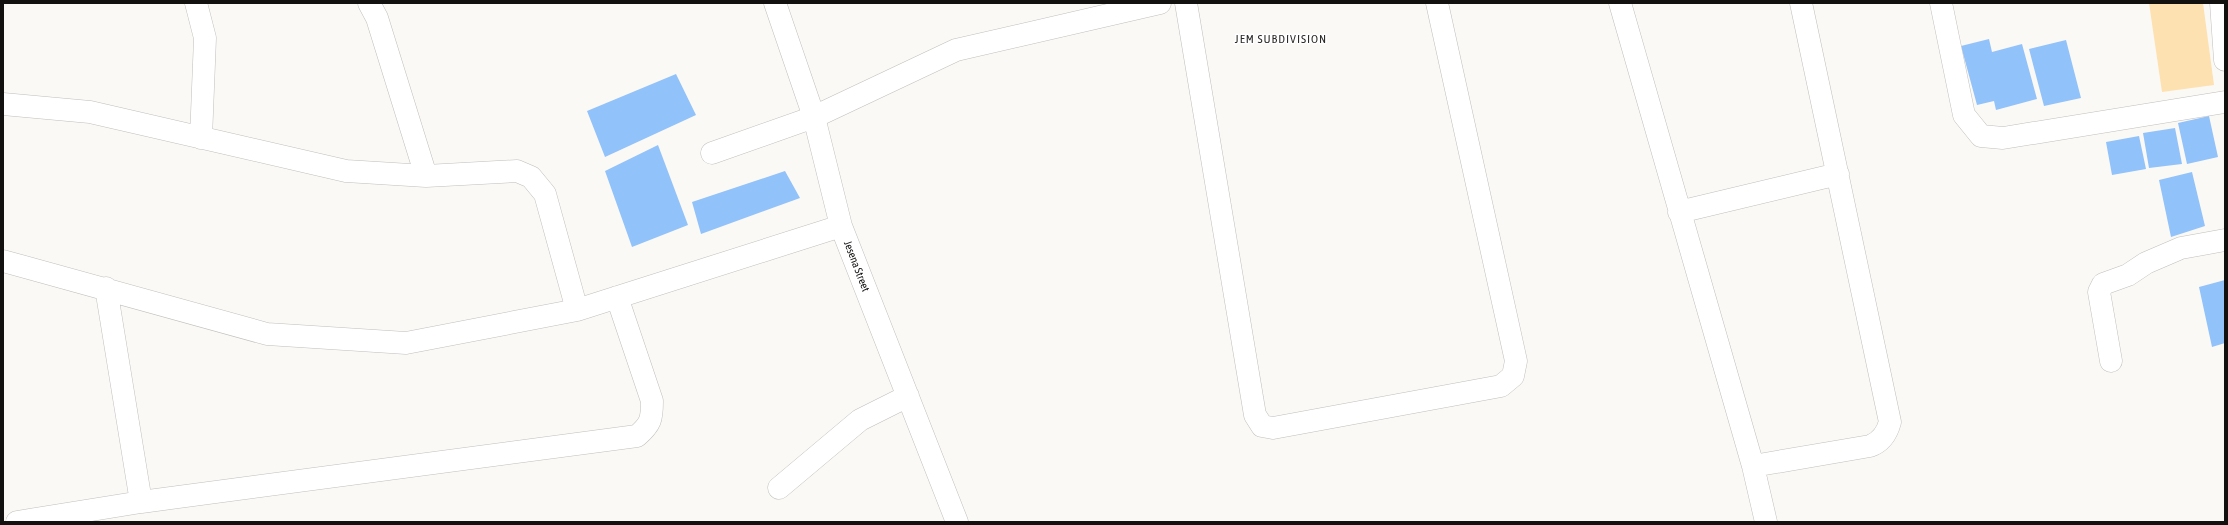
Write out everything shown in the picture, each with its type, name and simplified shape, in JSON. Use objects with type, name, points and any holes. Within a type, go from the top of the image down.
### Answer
[{"type":"street","points":[[196,3],[205,38],[201,138]]},
{"type":"street","points":[[369,3],[377,18],[426,176]]},
{"type":"street","name":"Jesena Street","points":[[775,3],[814,118],[841,226],[957,522]]},
{"type":"street","points":[[712,153],[814,118],[956,50],[1160,3]]},
{"type":"street","points":[[1186,3],[1255,415],[1262,426],[1274,428],[1501,386],[1513,376],[1516,361],[1437,3]]},
{"type":"street","points":[[1620,3],[1753,466],[1766,522]]},
{"type":"street","points":[[1753,466],[1870,446],[1876,444],[1888,431],[1890,422],[1801,3]]},
{"type":"street","points":[[1941,3],[1964,115],[1981,136],[2003,138],[2225,102]]},
{"type":"street","points":[[2221,3],[2225,60]]},
{"type":"street","points":[[3,104],[90,112],[346,171],[426,176],[517,171],[531,177],[545,194],[577,310]]},
{"type":"street","points":[[1680,212],[1838,174]]},
{"type":"street","points":[[3,262],[106,288],[267,334],[406,343],[577,310],[841,226]]},
{"type":"street","points":[[2111,361],[2100,292],[2103,284],[2128,275],[2146,263],[2182,248],[2225,240]]},
{"type":"street","points":[[106,288],[141,502]]},
{"type":"street","points":[[17,522],[141,502],[637,436],[648,426],[652,416],[652,401],[617,297]]},
{"type":"street","points":[[779,488],[860,420],[908,396]]},
{"type":"shaded area","points":[[2149,3],[2203,3],[2214,85],[2162,92]]},
{"type":"building","points":[[1989,39],[1992,52],[2022,44],[2037,99],[1996,110],[1994,101],[1977,105],[1961,46]]},
{"type":"building","points":[[2066,40],[2081,98],[2044,106],[2029,49]]},
{"type":"building","points":[[676,74],[696,115],[605,157],[587,111]]},
{"type":"building","points":[[2209,116],[2218,157],[2187,164],[2178,123]]},
{"type":"building","points":[[2175,128],[2182,164],[2149,168],[2143,133]]},
{"type":"building","points":[[2139,136],[2146,169],[2112,175],[2106,142]]},
{"type":"building","points":[[658,145],[688,225],[632,247],[605,171]]},
{"type":"building","points":[[785,171],[800,198],[701,234],[692,202]]},
{"type":"building","points":[[2192,172],[2205,226],[2171,237],[2159,180]]},
{"type":"building","points":[[2225,280],[2225,343],[2212,347],[2199,287]]},
{"type":"district","name":"JEM SUBDIVISION","points":[[1281,39]]}]
